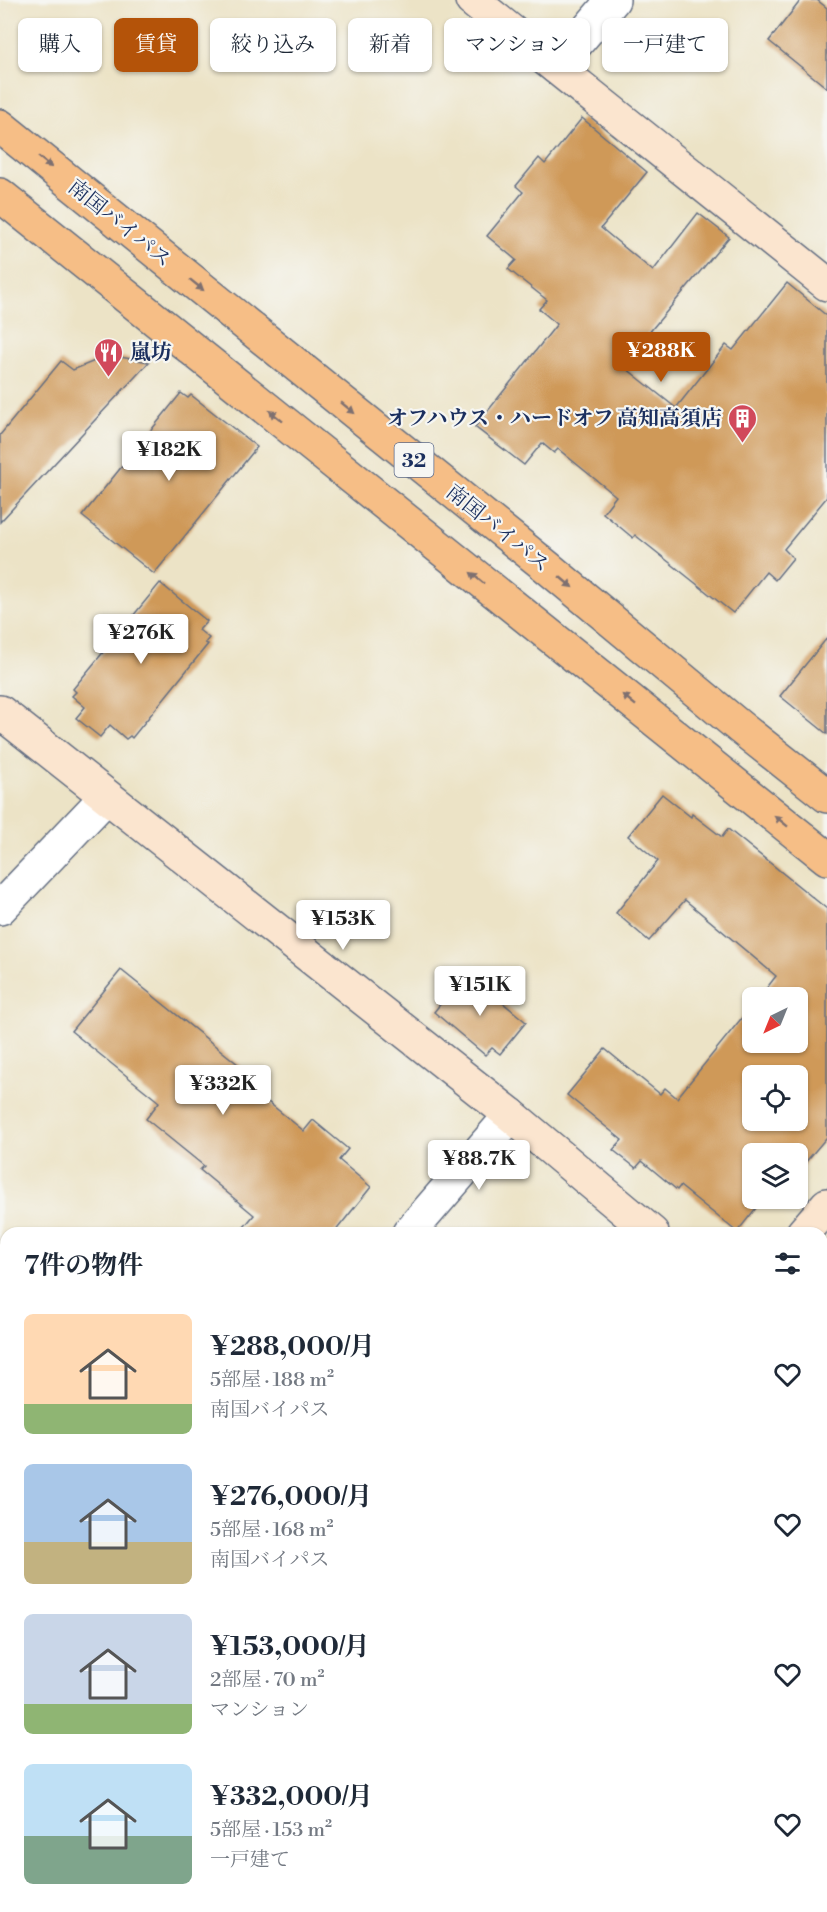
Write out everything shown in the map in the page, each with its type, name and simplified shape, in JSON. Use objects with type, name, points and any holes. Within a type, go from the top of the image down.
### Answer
[{"type":"highway","name":"南国バイパス","points":[[0,126],[827,796]]},
{"type":"highway","name":"32","points":[[0,195],[827,858]]},
{"type":"street","points":[[472,0],[495,18]]},
{"type":"street","points":[[590,27],[613,0]]},
{"type":"street","points":[[562,72],[827,284]]},
{"type":"street","points":[[0,712],[511,1116],[645,1227]]},
{"type":"street","points":[[0,908],[106,797]]},
{"type":"street","points":[[415,1227],[511,1116]]},
{"type":"street","points":[[808,1227],[827,1205]]},
{"type":"building","points":[[801,0],[817,0],[827,8],[827,88],[769,41]]},
{"type":"building","points":[[582,118],[647,172],[601,228],[653,271],[698,213],[729,237],[622,365],[676,408],[726,345],[733,350],[787,283],[827,316],[827,497],[784,549],[793,558],[775,580],[766,572],[733,613],[635,535],[633,538],[603,513],[616,496],[558,449],[554,453],[542,443],[524,465],[475,427],[557,324],[539,309],[547,300],[508,269],[516,260],[487,236],[523,192],[516,186],[539,158],[545,164]]},
{"type":"building","points":[[114,356],[149,362],[0,522],[0,435],[61,361],[73,370],[102,358]]},
{"type":"building","points":[[181,393],[188,398],[191,395],[257,447],[154,574],[82,516]]},
{"type":"building","points":[[160,583],[207,621],[199,630],[209,638],[205,643],[208,644],[132,738],[130,736],[126,739],[110,725],[100,737],[76,718],[85,707],[72,696],[76,692],[73,689]]},
{"type":"building","points":[[827,638],[827,734],[780,696]]},
{"type":"building","points":[[662,794],[691,817],[692,814],[722,837],[728,829],[827,909],[827,1137],[808,1159],[808,1143],[742,1143],[742,1209],[755,1209],[741,1227],[731,1227],[680,1186],[677,1190],[642,1161],[636,1168],[613,1150],[622,1140],[567,1095],[605,1049],[660,1094],[665,1088],[677,1098],[742,1018],[742,1053],[808,1053],[808,987],[768,987],[776,976],[685,900],[649,941],[616,913],[658,861],[628,836]]},
{"type":"building","points":[[121,970],[254,1077],[247,1085],[304,1131],[313,1120],[348,1149],[339,1160],[371,1187],[339,1227],[244,1227],[254,1215],[200,1170],[204,1166],[146,1119],[159,1102],[71,1031]]},
{"type":"building","points":[[462,977],[470,984],[474,979],[526,1022],[500,1054],[492,1048],[485,1055],[434,1012]]},
{"type":"place","name":"嵐坊","points":[[109,378]]},
{"type":"place","name":"オフハウス・ハードオフ 高知高須店","points":[[743,444]]}]
